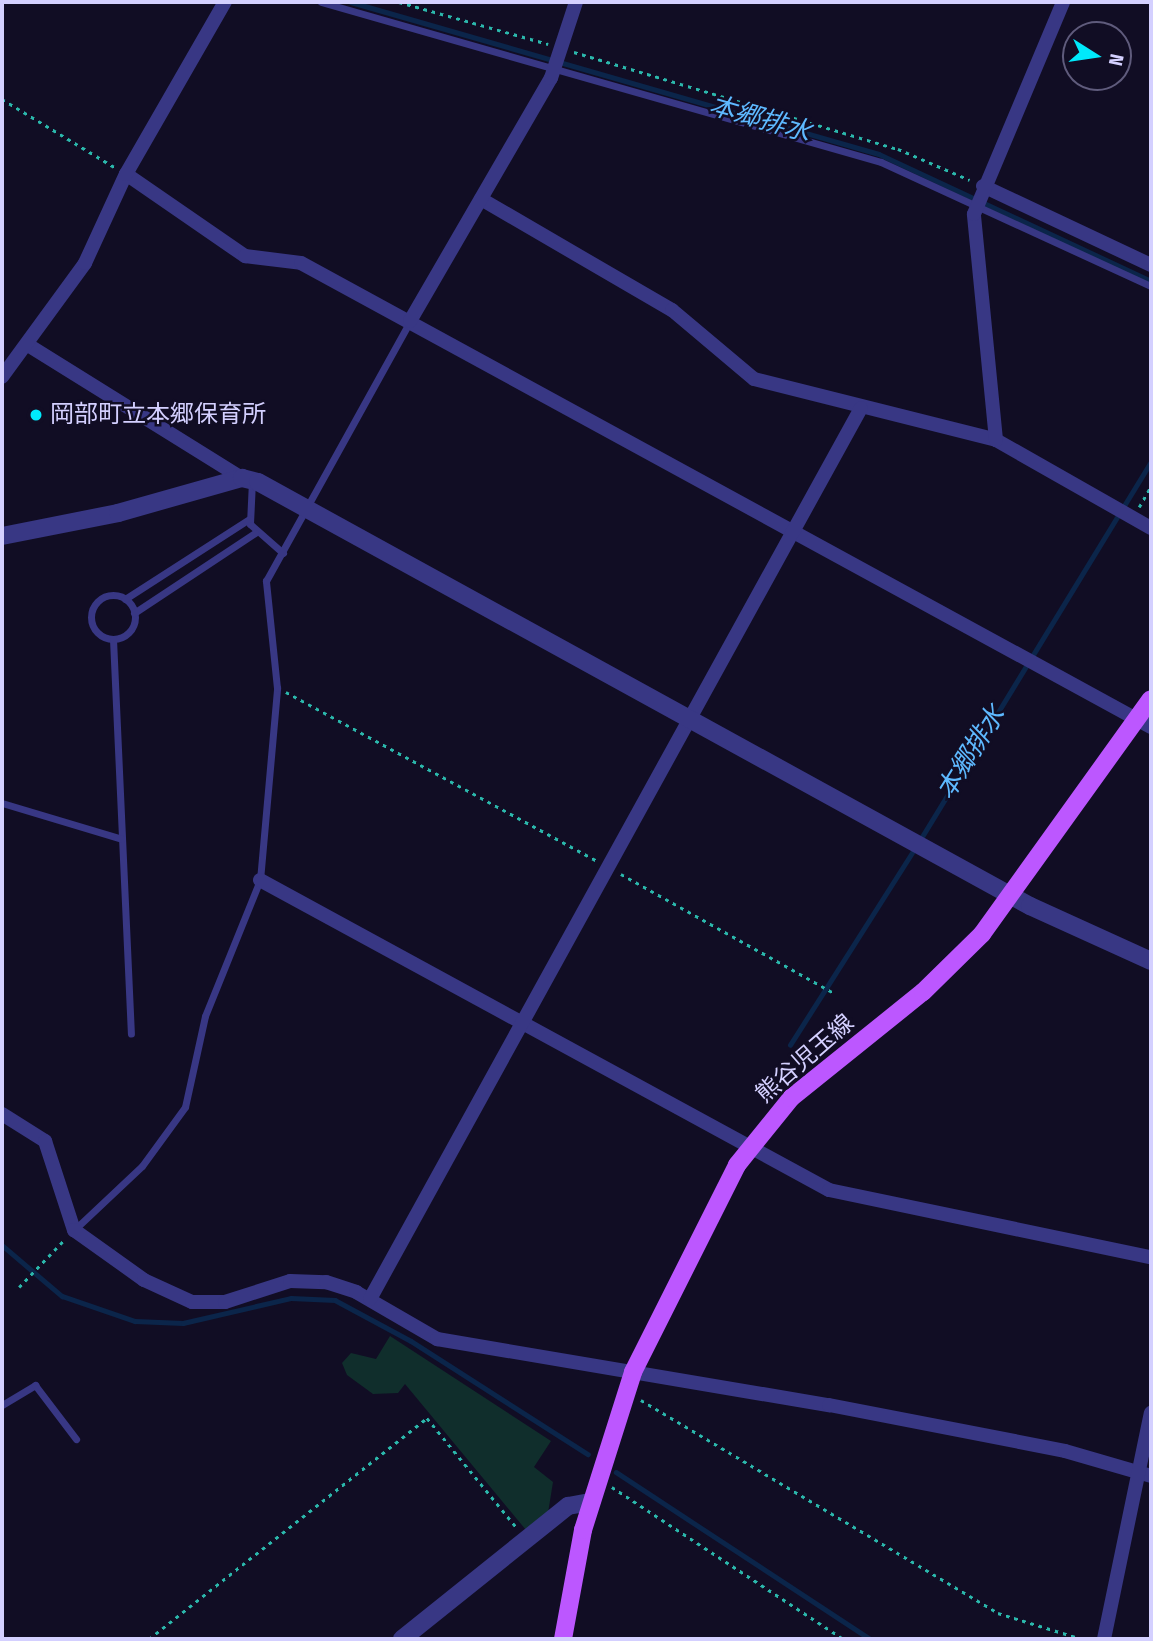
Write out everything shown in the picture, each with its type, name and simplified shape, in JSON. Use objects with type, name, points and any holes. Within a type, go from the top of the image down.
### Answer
[{"type":"main road","name":"熊谷児玉線","points":[[563,1639],[590,1502],[633,1372],[749,1147],[791,1098],[958,960],[1015,894],[1144,724],[1151,699]]},
{"type":"street","points":[[2,377],[28,345],[85,263],[126,174],[225,2]]},
{"type":"street","points":[[410,321],[554,68],[576,2]]},
{"type":"street","points":[[996,440],[976,206],[1057,4]]},
{"type":"street","points":[[126,174],[245,257],[301,264],[410,321],[1144,724]]},
{"type":"street","points":[[983,186],[1151,265]]},
{"type":"street","points":[[481,199],[672,310],[754,379],[860,408],[996,440],[1151,528]]},
{"type":"street","points":[[28,345],[247,479],[311,509],[1015,894],[1151,961]]},
{"type":"street","points":[[370,1299],[610,868],[860,408]]},
{"type":"street","points":[[2,536],[118,513],[247,479]]},
{"type":"street","points":[[260,880],[839,1194],[1151,1257]]},
{"type":"street","points":[[2,1114],[45,1141],[74,1230],[144,1280],[192,1302],[215,1304],[273,1284],[309,1280],[370,1299],[437,1339],[1065,1451],[1145,1475]]},
{"type":"street","points":[[1104,1639],[1145,1475],[1151,1413]]},
{"type":"street","points":[[402,1639],[568,1506],[590,1502]]},
{"type":"lane","points":[[321,2],[831,144],[976,206],[1151,286]]},
{"type":"lane","points":[[74,1230],[179,1121],[205,1016],[260,880],[277,688],[265,595],[283,553],[311,509],[410,321]]},
{"type":"lane","points":[[247,479],[249,519],[256,533],[283,553]]},
{"type":"lane","points":[[249,519],[125,599],[107,596],[92,611],[96,631],[113,639],[127,634],[134,613],[256,533]]},
{"type":"lane","points":[[125,599],[134,613]]},
{"type":"lane","points":[[113,639],[131,1034]]},
{"type":"lane","points":[[2,803],[122,839]]},
{"type":"lane","points":[[2,1405],[35,1385],[76,1439]]},
{"type":"path","points":[[400,2],[898,149],[983,186]]},
{"type":"path","points":[[2,99],[126,174]]},
{"type":"path","points":[[1134,518],[1151,486]]},
{"type":"path","points":[[277,688],[834,993]]},
{"type":"path","points":[[19,1287],[74,1230]]},
{"type":"path","points":[[626,1391],[998,1613],[1082,1639]]},
{"type":"path","points":[[149,1639],[427,1418],[526,1540]]},
{"type":"path","points":[[596,1481],[843,1639]]},
{"type":"green space","points":[[390,1336],[551,1441],[534,1467],[553,1482],[548,1513],[526,1530],[405,1384],[398,1393],[373,1394],[347,1375],[342,1363],[351,1353],[376,1359]]},
{"type":"waterway","name":"本郷排水","points":[[351,2],[879,154],[1151,281]]},
{"type":"waterway","name":"本郷排水","points":[[920,840],[1151,461]]},
{"type":"waterway","name":"本郷排水","points":[[790,1045],[915,848]]},
{"type":"waterway","points":[[2,1245],[62,1296],[135,1321],[183,1323],[291,1298],[335,1300],[411,1341],[588,1454]]},
{"type":"waterway","points":[[616,1472],[870,1639]]},
{"type":"place","name":"岡部町立本郷保育所","points":[[36,415]]}]
